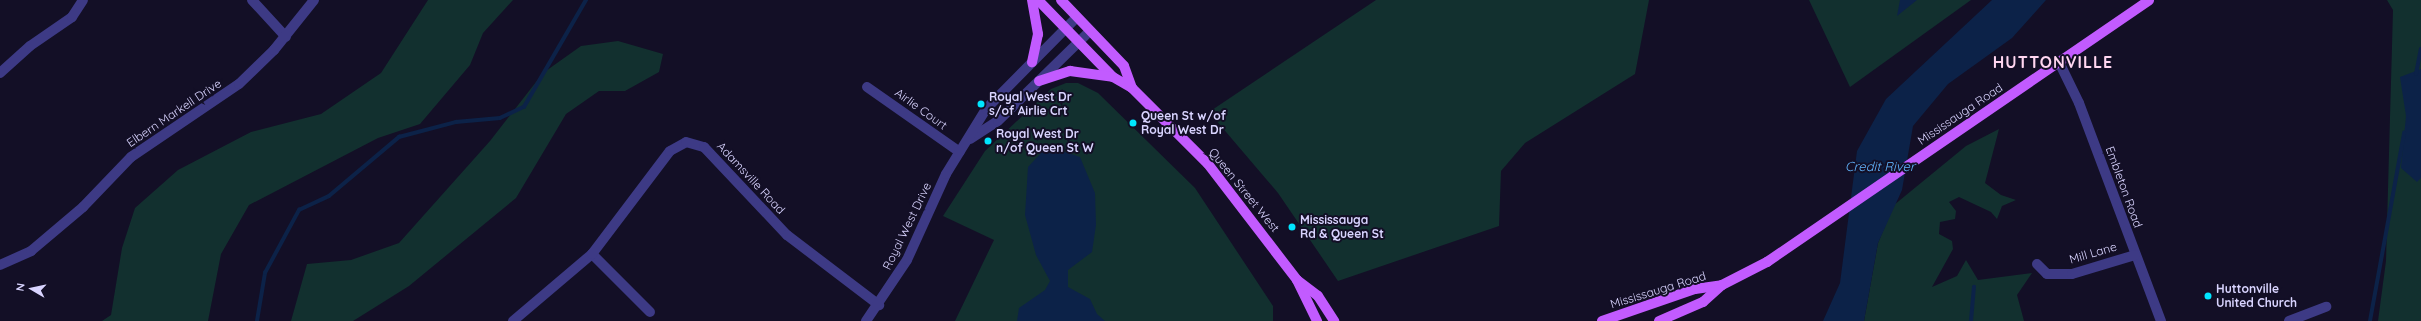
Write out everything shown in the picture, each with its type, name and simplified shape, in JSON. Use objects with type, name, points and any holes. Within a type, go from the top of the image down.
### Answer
[{"type":"main road","points":[[1032,0],[1038,34],[1032,62]]},
{"type":"main road","name":"Queen Street West","points":[[1038,0],[1113,77],[1132,88],[1217,174],[1297,280],[1317,321]]},
{"type":"main road","name":"Queen Street West","points":[[1061,0],[1124,66],[1132,88]]},
{"type":"main road","name":"Mississauga Road","points":[[1659,321],[1703,302],[1722,285],[1814,233],[1929,150],[2060,64],[2149,0]]},
{"type":"main road","points":[[1039,82],[1070,71],[1113,77]]},
{"type":"main road","name":"Queen Street West","points":[[1297,280],[1318,296],[1334,321]]},
{"type":"main road","name":"Mississauga Road","points":[[1602,321],[1695,290],[1722,285]]},
{"type":"street","points":[[0,73],[30,46],[72,17],[83,0]]},
{"type":"street","points":[[252,0],[286,37]]},
{"type":"street","name":"Elbern Markell Drive","points":[[0,265],[30,250],[82,207],[131,157],[239,84],[286,37],[314,0]]},
{"type":"street","name":"Royal West Drive","points":[[866,321],[879,305],[907,260],[931,204],[986,109],[1078,17]]},
{"type":"street","name":"Royal West Drive","points":[[969,140],[998,121],[1090,31]]},
{"type":"street","name":"Embleton Road","points":[[2060,64],[2079,103],[2161,321]]},
{"type":"street","name":"Airlie Court","points":[[866,87],[960,152]]},
{"type":"street","name":"Adamsville Road","points":[[513,321],[592,254],[670,151],[681,143],[692,143],[704,147],[787,235],[879,305]]},
{"type":"street","points":[[592,254],[650,312]]},
{"type":"street","name":"Mill Lane","points":[[2037,264],[2047,274],[2072,274],[2135,255]]},
{"type":"street","points":[[2289,321],[2326,307]]},
{"type":"green space","points":[[428,0],[513,0],[483,33],[470,65],[420,124],[378,138],[249,205],[221,254],[208,321],[102,321],[111,315],[122,248],[135,208],[178,170],[251,132],[321,114],[381,73]]},
{"type":"green space","points":[[1376,0],[1649,0],[1635,74],[1525,143],[1501,171],[1499,226],[1338,281],[1278,193],[1209,112]]},
{"type":"green space","points":[[1809,0],[1971,0],[1850,87]]},
{"type":"green space","points":[[2387,0],[2421,0],[2421,321],[2378,321],[2386,261],[2393,10]]},
{"type":"green space","points":[[618,41],[663,54],[659,72],[625,91],[599,91],[566,114],[516,198],[409,286],[353,321],[291,321],[307,264],[351,260],[399,243],[490,141],[543,73],[581,46]]},
{"type":"green space","points":[[1066,83],[1078,83],[1098,93],[1195,188],[1273,306],[1273,321],[955,321],[994,240],[943,216],[985,151],[1051,89]]},
{"type":"green space","points":[[1999,129],[1985,183],[2001,195],[2016,200],[2002,206],[1997,219],[1991,212],[1959,197],[1949,202],[1956,211],[1955,219],[1940,222],[1939,234],[1952,241],[1953,249],[1932,287],[1957,276],[1966,260],[1978,280],[2032,273],[2017,295],[2024,321],[1864,321],[1878,243],[1894,205],[1966,146]]},
{"type":"water","points":[[1900,0],[1917,0],[1897,16]]},
{"type":"water","name":"Credit River","points":[[1992,0],[2046,0],[2012,38],[1948,84],[1913,126],[1902,190],[1878,243],[1864,321],[1823,321],[1840,283],[1857,151],[1886,99]]},
{"type":"water","points":[[2421,69],[2421,178],[2417,182],[2401,168],[2406,116],[2400,77]]},
{"type":"water","points":[[1059,150],[1080,157],[1095,193],[1096,225],[1092,252],[1068,270],[1068,287],[1090,299],[1097,314],[1105,321],[1017,321],[1019,308],[1045,290],[1050,281],[1036,255],[1025,215],[1028,167],[1042,152]]},
{"type":"waterway","points":[[257,321],[265,273],[299,210],[329,196],[399,137],[456,122],[500,118],[524,107],[586,0]]},
{"type":"waterway","points":[[2416,74],[2421,49]]},
{"type":"waterway","points":[[2370,321],[2404,133]]},
{"type":"waterway","points":[[1971,321],[1974,287]]},
{"type":"place","name":"Royal West Dr s/of Airlie Crt","points":[[981,104]]},
{"type":"place","name":"Queen St w/of Royal West Dr","points":[[1133,123]]},
{"type":"place","name":"Royal West Dr n/of Queen St W","points":[[988,141]]},
{"type":"place","name":"Mississauga Rd & Queen St","points":[[1292,227]]},
{"type":"place","name":"Huttonville United Church","points":[[2208,296]]},
{"type":"district","name":"HUTTONVILLE","points":[[2053,62]]}]
